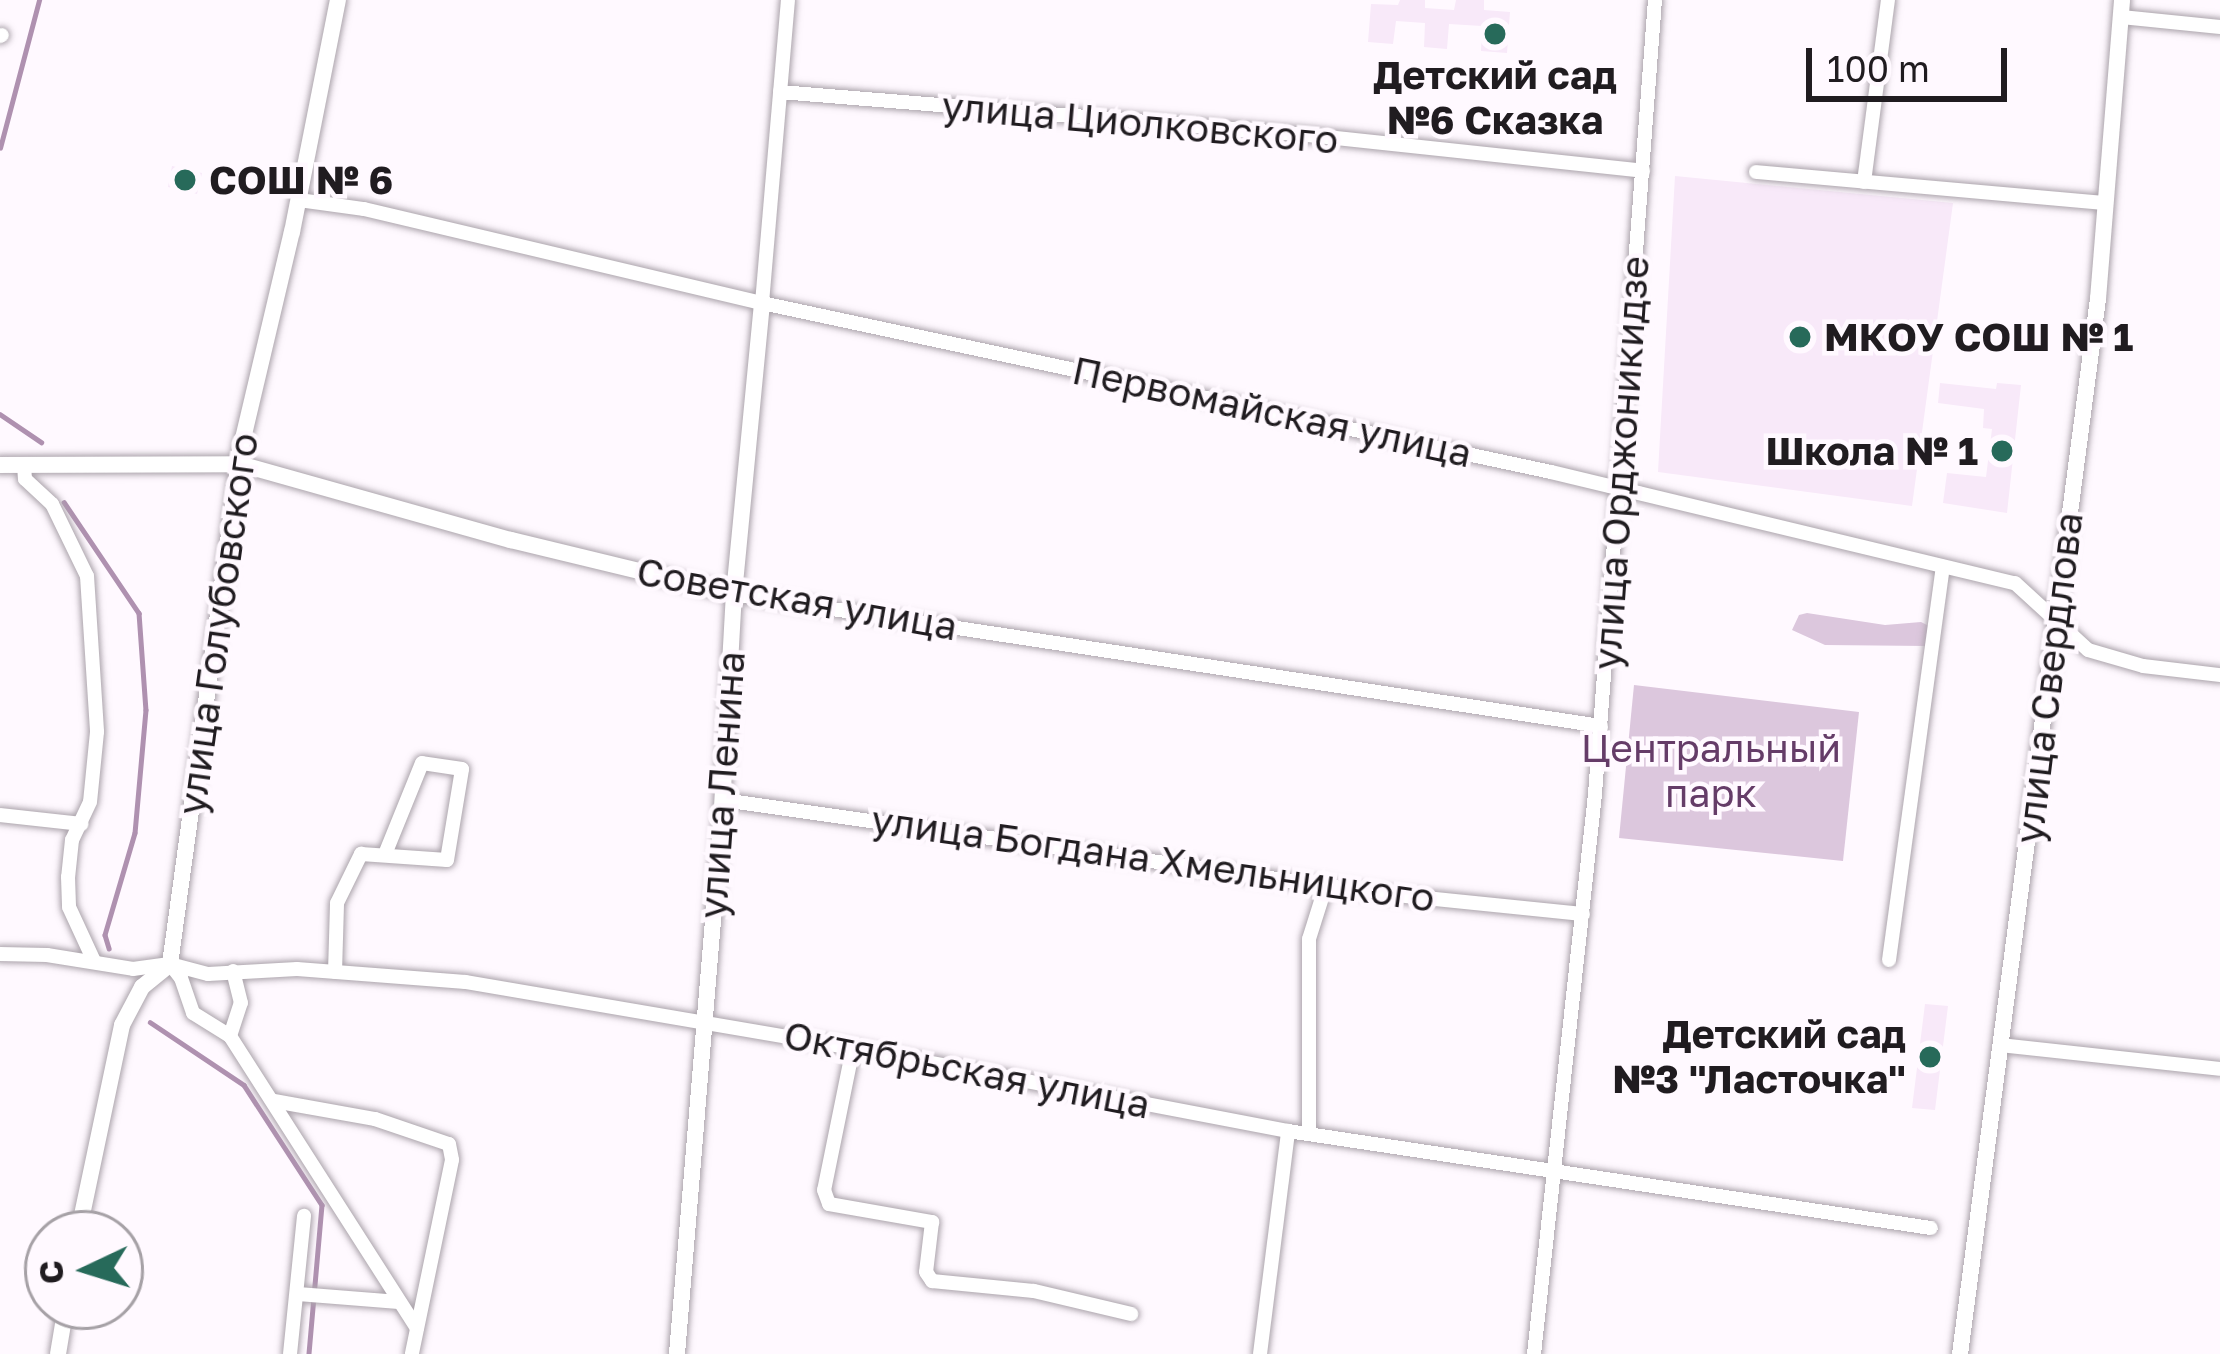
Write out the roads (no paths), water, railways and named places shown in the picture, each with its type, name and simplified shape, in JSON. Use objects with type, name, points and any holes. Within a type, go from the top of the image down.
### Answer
[{"type":"street","name":"улица Голубовского","points":[[170,964],[240,464],[338,0]]},
{"type":"street","name":"улица Ленина","points":[[677,1354],[723,800],[734,594],[788,0]]},
{"type":"street","name":"улица Орджоникидзе","points":[[1534,1354],[1601,726],[1655,0]]},
{"type":"street","points":[[1864,182],[1888,0]]},
{"type":"street","points":[[2121,9],[2220,27]]},
{"type":"street","name":"улица Свердлова","points":[[1960,1354],[2057,616],[2106,203],[2121,9]]},
{"type":"street","name":"улица Циолковского","points":[[780,92],[1308,136],[1642,171]]},
{"type":"street","points":[[1756,172],[2106,203]]},
{"type":"street","name":"Первомайская улица","points":[[299,200],[364,209],[762,303],[1622,490],[2015,583],[2057,616],[2088,650],[2143,667],[2220,675]]},
{"type":"street","name":"Советская улица","points":[[0,465],[240,464],[511,540],[734,594],[1601,726]]},
{"type":"street","points":[[24,465],[25,478],[52,503],[87,576],[97,732],[82,824],[72,840],[69,907],[94,961]]},
{"type":"street","points":[[1889,960],[1943,567]]},
{"type":"street","points":[[334,972],[338,903],[361,854],[447,860],[462,769],[422,763],[386,854]]},
{"type":"street","name":"улица Богдана Хмельницкого","points":[[723,800],[1326,885],[1582,914]]},
{"type":"street","points":[[0,815],[82,824]]},
{"type":"street","points":[[57,821],[72,840]]},
{"type":"street","points":[[1309,1134],[1309,939],[1326,885]]},
{"type":"street","name":"Октябрьская улица","points":[[0,954],[133,969],[170,964],[208,974],[334,972],[466,982],[853,1048],[1288,1131],[1931,1228]]},
{"type":"street","points":[[84,1210],[122,1025],[142,987],[170,964],[182,978],[193,1012],[230,1036],[417,1328]]},
{"type":"street","points":[[230,1036],[241,1003],[233,971]]},
{"type":"street","points":[[2000,1045],[2220,1069]]},
{"type":"street","points":[[853,1048],[824,1190],[829,1204],[932,1222],[926,1272],[932,1280],[1034,1291],[1131,1314]]},
{"type":"street","points":[[274,1101],[424,1131],[449,1144],[452,1160],[412,1354]]},
{"type":"street","points":[[1260,1354],[1288,1131]]},
{"type":"street","points":[[290,1354],[304,1216]]},
{"type":"street","points":[[298,1294],[399,1302]]},
{"type":"waterway","points":[[0,148],[39,0]]},
{"type":"waterway","points":[[0,414],[41,442]]},
{"type":"waterway","points":[[64,502],[139,613],[146,710],[135,833],[105,935],[109,948]]},
{"type":"waterway","points":[[150,1022],[244,1085],[322,1205],[309,1354]]},
{"type":"place","name":"Детский сад №6 Сказка","points":[[1495,34]]},
{"type":"place","name":"СОШ № 6","points":[[185,180]]},
{"type":"place","name":"МКОУ СОШ № 1","points":[[1800,337]]},
{"type":"place","name":"Школа № 1","points":[[2002,451]]},
{"type":"place","name":"Детский сад №3 \"Ласточка\"","points":[[1930,1057]]},
{"type":"park label","name":"Центральный парк","points":[[1711,772]]}]
